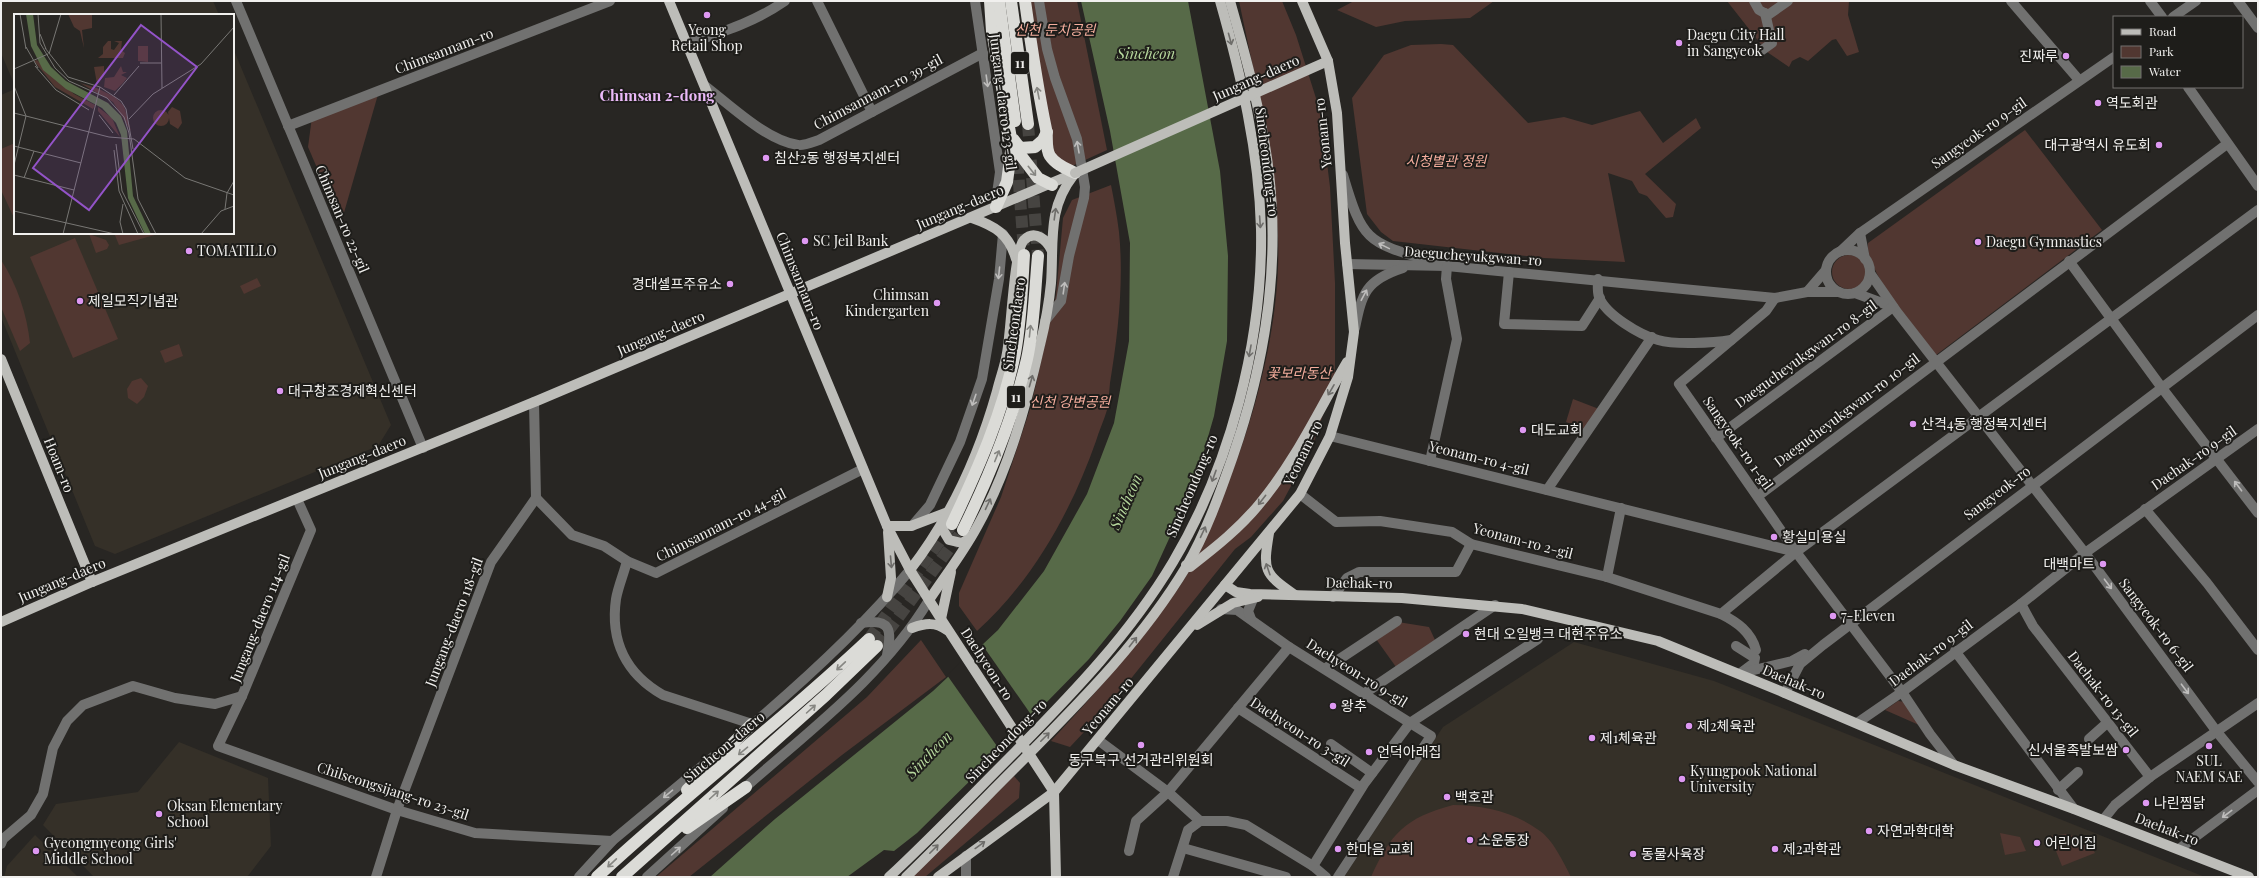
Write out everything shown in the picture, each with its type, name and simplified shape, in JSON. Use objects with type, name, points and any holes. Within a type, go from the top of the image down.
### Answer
[{"type":"highway","points":[[990,1],[992,31],[1012,134],[1006,182],[996,207]]},
{"type":"highway","name":"11","points":[[999,1],[1012,134]]},
{"type":"highway","name":"11","points":[[1011,1],[1028,124]]},
{"type":"highway","points":[[1025,1],[1038,90],[1047,132],[1047,147],[1050,156],[1057,164],[1075,173]]},
{"type":"highway","points":[[1012,134],[1020,148],[1025,149],[1035,147],[1043,140],[1047,132]]},
{"type":"highway","points":[[1012,134],[1038,178],[1052,184]]},
{"type":"highway","name":"Sincheondaero","points":[[967,534],[1006,434],[1027,358],[1038,256]]},
{"type":"highway","name":"Sincheondaero","points":[[952,524],[975,476],[995,425],[1015,353],[1020,314],[1020,258]]},
{"type":"highway","name":"Sincheon-daero","points":[[597,877],[627,849],[873,642],[826,696],[622,877]]},
{"type":"highway","points":[[627,849],[752,724]]},
{"type":"highway","points":[[643,858],[746,787]]},
{"type":"main road","name":"Chimsannam-ro","points":[[669,1],[887,526],[910,570],[929,600]]},
{"type":"main road","name":"Sincheondong-ro","points":[[889,877],[959,809],[1096,668],[1150,598],[1174,561],[1212,481],[1230,430],[1243,385],[1260,277],[1261,229],[1257,176],[1242,87],[1220,1]]},
{"type":"main road","name":"Sincheondong-ro","points":[[906,877],[1106,674],[1153,616],[1186,566],[1223,484],[1248,411],[1264,338],[1269,298],[1272,251],[1269,173],[1260,123],[1230,1]]},
{"type":"main road","name":"Yeonam-ro","points":[[938,877],[1054,792],[1300,494],[1330,436],[1348,377],[1354,332],[1347,264],[1337,113],[1328,61],[1302,1]]},
{"type":"main road","name":"Jungang-daero","points":[[1,622],[92,582],[423,448],[972,218],[1328,61]]},
{"type":"main road","points":[[948,512],[943,530],[949,540],[962,543],[1009,456],[1034,374],[1046,321],[1056,205],[1064,187],[1075,173]]},
{"type":"main road","points":[[972,218],[989,225],[1003,234],[1020,258]]},
{"type":"main road","points":[[910,570],[932,540],[948,512],[964,481],[985,432],[1005,362],[1020,258],[1020,244],[1028,237],[1042,237],[1048,242],[1052,252]]},
{"type":"main road","points":[[1174,561],[1190,567],[1227,539],[1262,502],[1290,461],[1350,357]]},
{"type":"main road","name":"Hoam-ro","points":[[1,359],[92,582]]},
{"type":"main road","points":[[887,597],[891,578],[887,526],[912,526],[948,512]]},
{"type":"main road","points":[[1269,532],[1265,559],[1268,573],[1278,583],[1295,595]]},
{"type":"main road","points":[[912,628],[937,621],[952,568],[967,534]]},
{"type":"main road","points":[[929,600],[952,568]]},
{"type":"main road","name":"Daehak-ro","points":[[1225,585],[1236,592],[1266,595],[1422,599],[1495,606],[1551,614],[1658,641],[1741,674],[1768,687],[1857,723],[1954,765],[2103,820],[2249,877]]},
{"type":"main road","points":[[1188,630],[1233,603],[1266,595]]},
{"type":"main road","name":"Daehyeon-ro","points":[[929,600],[937,621],[948,631],[1054,792]]},
{"type":"main road","points":[[1054,792],[1056,877]]},
{"type":"street","name":"Chimsan-ro 22-gil","points":[[236,1],[423,448]]},
{"type":"street","name":"Chimsannam-ro","points":[[288,126],[610,1]]},
{"type":"street","points":[[687,44],[743,25],[765,14],[785,1]]},
{"type":"street","points":[[817,1],[872,112]]},
{"type":"street","name":"Jungang-daero 123-gil","points":[[975,1],[1000,172],[996,207]]},
{"type":"street","points":[[1039,1],[1047,49],[1055,78],[1077,139],[1085,187],[1084,198],[1069,256],[1061,302],[1046,321]]},
{"type":"street","points":[[1754,1],[1759,10],[1768,15],[1788,1]]},
{"type":"street","points":[[2011,1],[2079,80]]},
{"type":"street","points":[[2150,1],[2161,16]]},
{"type":"street","points":[[2174,16],[2196,1]]},
{"type":"street","points":[[2238,1],[2258,28]]},
{"type":"street","points":[[1758,53],[1772,43],[1765,13]]},
{"type":"street","name":"Chimsannam-ro 39-gil","points":[[705,86],[760,128],[781,140],[799,145],[819,140],[983,53]]},
{"type":"street","name":"Sangyeok-ro 9-gil","points":[[1842,251],[1860,233],[2113,58]]},
{"type":"street","points":[[2189,88],[2258,186]]},
{"type":"street","name":"Daegucheyukgwan-ro 10-gil","points":[[1758,496],[1935,361],[2227,144]]},
{"type":"street","points":[[1341,169],[1355,215],[1371,238],[1390,249],[1448,266],[1446,279],[1458,339],[1430,461]]},
{"type":"street","points":[[1721,614],[1796,552],[2258,210]]},
{"type":"street","points":[[1860,233],[1865,258],[1868,263],[1870,273],[1895,310],[2031,485]]},
{"type":"street","points":[[912,526],[930,505],[960,442],[982,379],[999,279],[1003,234]]},
{"type":"street","points":[[1807,292],[1826,270],[1831,258],[1842,251],[1854,251],[1865,258]]},
{"type":"street","points":[[2069,261],[2162,388],[2258,513]]},
{"type":"street","name":"Daegucheyukgwan-ro","points":[[1347,264],[1448,266],[1598,279],[1775,298],[1807,292],[1839,292]]},
{"type":"street","points":[[1354,332],[1360,302],[1366,290],[1381,277],[1411,265]]},
{"type":"street","points":[[1826,270],[1829,283],[1839,292],[1844,294],[1855,293],[1866,286],[1870,273]]},
{"type":"street","points":[[1509,272],[1504,324],[1582,326],[1600,298]]},
{"type":"street","points":[[1598,279],[1600,298],[1605,307],[1626,324],[1658,340],[1687,342],[1731,340]]},
{"type":"street","points":[[1855,293],[1895,310]]},
{"type":"street","name":"Sangyeok-ro 1-gil","points":[[1775,298],[1766,311],[1679,384],[1796,552],[1850,623]]},
{"type":"street","name":"Daegucheyukgwan-ro 8-gil","points":[[1716,438],[1895,310]]},
{"type":"street","name":"Sangyeok-ro","points":[[1785,693],[1800,664],[1850,623],[2258,315]]},
{"type":"street","points":[[1547,490],[1652,337]]},
{"type":"street","points":[[534,402],[536,498]]},
{"type":"street","name":"Daehak-ro 9-gil","points":[[1857,723],[1902,692],[1955,651],[2021,604],[2085,553],[2145,509],[2218,460],[2258,429]]},
{"type":"street","name":"Yeonam-ro 4-gil","points":[[1330,436],[1796,552]]},
{"type":"street","name":"Chimsannam-ro 44-gil","points":[[536,498],[572,535],[604,546],[627,561],[656,573],[863,469]]},
{"type":"street","name":"Sangyeok-ro 6-gil","points":[[2031,485],[2085,553],[2217,732],[2258,782]]},
{"type":"street","name":"Yeonam-ro 2-gil","points":[[1300,494],[1336,522],[1380,521],[1452,532],[1471,544],[1607,577],[1721,614],[1735,621],[1747,632],[1756,650]]},
{"type":"street","name":"Jungang-daero 118-gil","points":[[376,877],[397,810],[490,562],[536,498]]},
{"type":"street","name":"Jungang-daero 114-gil","points":[[218,746],[242,696],[311,530],[297,499]]},
{"type":"street","points":[[1607,577],[1622,508]]},
{"type":"street","name":"Daehak-ro 9-gil","points":[[2145,509],[2207,583],[2258,650]]},
{"type":"street","points":[[1333,597],[1347,578],[1359,572],[1456,572],[1471,544]]},
{"type":"street","points":[[627,561],[616,599],[615,634],[632,670],[653,690],[663,695],[752,724]]},
{"type":"street","points":[[579,877],[612,841],[790,692],[887,597],[910,570]]},
{"type":"street","points":[[1250,619],[1248,611],[1253,599]]},
{"type":"street","points":[[647,877],[746,787],[834,712],[912,628],[929,600]]},
{"type":"street","name":"Daehak-ro 13-gil","points":[[2021,604],[2033,626],[2150,778]]},
{"type":"street","points":[[1365,693],[1495,606]]},
{"type":"street","name":"Daehyeon-ro 9-gil","points":[[1221,609],[1237,610],[1289,647],[1326,668],[1431,736],[1338,877]]},
{"type":"street","points":[[861,623],[875,621],[886,626],[891,636],[887,655]]},
{"type":"street","points":[[1326,668],[1397,621]]},
{"type":"street","points":[[1850,623],[1954,765]]},
{"type":"street","points":[[1410,723],[1538,638]]},
{"type":"street","points":[[1741,674],[1792,661],[1823,645]]},
{"type":"street","points":[[1736,646],[1755,658],[1754,663],[1741,674]]},
{"type":"street","name":"Daehyeon-ro 9-gil","points":[[1238,708],[1289,647]]},
{"type":"street","name":"Daehak-ro","points":[[1955,651],[2058,790],[2074,809]]},
{"type":"street","points":[[1,844],[3,839],[31,815],[43,794],[53,748],[67,721],[83,705],[133,686],[175,698],[215,704],[242,696]]},
{"type":"street","points":[[2103,820],[2115,805],[2150,778],[2258,703]]},
{"type":"street","name":"Daehyeon-ro 3-gil","points":[[1129,851],[1136,821],[1168,792],[1238,708],[1362,788]]},
{"type":"street","name":"Daehyeon-ro 9-gil","points":[[1362,788],[1410,723]]},
{"type":"street","points":[[2089,739],[2107,723]]},
{"type":"street","points":[[1098,740],[1168,792],[1200,821]]},
{"type":"street","points":[[1331,744],[1372,773]]},
{"type":"street","name":"Chilseongsijang-ro 23-gil","points":[[218,746],[397,810],[476,833],[612,841]]},
{"type":"street","points":[[2058,790],[2078,772]]},
{"type":"street","points":[[1313,866],[1362,788]]},
{"type":"street","points":[[2179,849],[2258,790]]},
{"type":"street","points":[[1173,877],[1188,830],[1200,821],[1227,821],[1246,825],[1313,866],[1326,877]]},
{"type":"street","points":[[1183,848],[1250,872],[1286,877]]},
{"type":"street","points":[[966,856],[966,877]]},
{"type":"shaded area","points":[[1,1],[213,1],[219,14],[14,14],[14,84],[1,53]]},
{"type":"shaded area","points":[[234,50],[391,425],[378,446],[115,554],[95,546],[1,317],[1,95],[14,89],[14,234],[234,234]]},
{"type":"shaded area","name":"Kyungpook National University","points":[[1574,642],[1714,681],[2205,877],[1344,877],[1443,727]]},
{"type":"shaded area","name":"Oksan Elementary School","points":[[179,742],[268,778],[271,846],[247,877],[94,877],[43,825],[56,804],[138,792]]},
{"type":"shaded area","name":"Gyeongmyeong Girls' Middle School","points":[[35,835],[78,877],[4,877],[7,866]]},
{"type":"green space","name":"신천 둔치공원","points":[[1020,1],[1077,1],[1107,150],[1072,166],[1054,160]]},
{"type":"green space","name":"꽃보라동산","points":[[1239,1],[1282,1],[1296,35],[1321,114],[1330,187],[1335,283],[1335,378],[1313,445],[1283,501],[1251,537],[1235,549],[1113,701],[1070,747],[1051,741],[1094,694],[1135,645],[1179,587],[1191,567],[1235,465],[1248,428],[1268,350],[1278,274],[1276,207],[1269,148]]},
{"type":"green space","points":[[1354,1],[1494,1],[1470,18],[1405,21],[1376,27],[1337,10]]},
{"type":"green space","points":[[1727,1],[1849,1],[1848,15],[1859,52],[1847,56],[1836,39],[1832,40],[1808,61],[1800,57],[1792,61],[1789,67],[1767,52]]},
{"type":"green space","name":"시청별관 정원","points":[[1411,45],[1453,45],[1528,123],[1564,117],[1592,125],[1640,111],[1663,143],[1696,118],[1701,128],[1645,174],[1676,204],[1673,217],[1666,218],[1647,196],[1639,193],[1632,181],[1608,173],[1625,262],[1544,258],[1393,241],[1381,232],[1367,214],[1352,98],[1384,55]]},
{"type":"green space","points":[[379,91],[341,223],[308,147],[312,117]]},
{"type":"green space","name":"Daegu Gymnastics","points":[[2025,130],[2102,230],[1936,355],[1883,285],[1869,255],[1868,243]]},
{"type":"green space","points":[[14,143],[14,218],[1,190],[1,149]]},
{"type":"green space","name":"신천 강변공원","points":[[1111,185],[1119,232],[1121,270],[1118,327],[1107,410],[1075,493],[1048,544],[1015,590],[997,612],[977,631],[959,606],[959,593],[1001,497],[1031,406],[1056,295],[1063,218],[1072,200]]},
{"type":"green space","points":[[89,234],[106,240],[109,245],[107,249],[96,253]]},
{"type":"green space","points":[[114,234],[158,234],[119,245]]},
{"type":"green space","points":[[75,238],[118,339],[73,358],[30,257]]},
{"type":"green space","points":[[1846,255],[1852,255],[1856,256],[1863,262],[1866,272],[1865,279],[1859,286],[1852,289],[1846,289],[1842,288],[1835,282],[1832,275],[1832,269],[1833,265],[1839,258]]},
{"type":"green space","points":[[1,260],[16,289],[24,311],[29,332],[30,343],[20,351],[1,307]]},
{"type":"green space","points":[[257,278],[261,286],[244,294],[240,286]]},
{"type":"green space","points":[[179,344],[183,356],[165,363],[160,351]]},
{"type":"green space","points":[[141,378],[148,386],[144,397],[137,404],[128,398],[127,389],[132,381]]},
{"type":"green space","points":[[1573,399],[1599,409],[1585,430],[1566,422]]},
{"type":"green space","points":[[1398,622],[1429,627],[1435,640],[1396,667],[1376,639]]},
{"type":"green space","points":[[921,640],[946,677],[842,755],[689,877],[656,877],[867,697]]},
{"type":"green space","points":[[1898,701],[1906,702],[1919,725],[1885,710]]},
{"type":"green space","points":[[1014,776],[1020,783],[1019,798],[925,877],[911,877]]},
{"type":"green space","name":"소운동장","points":[[1453,805],[1487,808],[1509,814],[1530,824],[1545,835],[1549,840],[1558,852],[1571,877],[1371,877],[1378,862],[1393,838],[1402,829],[1411,822],[1423,816]]},
{"type":"green space","points":[[2000,833],[2020,837],[2026,851],[2005,855]]},
{"type":"green space","points":[[2066,834],[2088,840],[2095,853],[2062,866],[2050,836]]},
{"type":"water","name":"Sincheon","points":[[1081,1],[1188,1],[1220,171],[1228,256],[1227,341],[1214,416],[1195,482],[1152,576],[1120,621],[1089,659],[1043,706],[1039,707],[987,758],[986,765],[917,833],[894,851],[884,850],[847,877],[710,877],[775,819],[933,691],[998,630],[1044,571],[1087,494],[1114,423],[1129,341],[1130,243],[1110,131]]},
{"type":"pier","points":[[981,643],[1032,716],[999,749],[947,675]]},
{"type":"tunnel","points":[[1028,124],[1038,256]]},
{"type":"tunnel","points":[[1016,144],[1024,251]]},
{"type":"tunnel","points":[[869,639],[952,524]]},
{"type":"tunnel","points":[[877,646],[963,530]]},
{"type":"place","name":"Yeong Retail Shop","points":[[707,15]]},
{"type":"place","name":"Daegu City Hall in Sangyeok","points":[[1679,43]]},
{"type":"place","name":"진짜루","points":[[2066,56]]},
{"type":"place","name":"역도회관","points":[[2098,103]]},
{"type":"place","name":"대구광역시 유도회","points":[[2159,145]]},
{"type":"place","name":"침산2동 행정복지센터","points":[[766,158]]},
{"type":"place","name":"SC Jeil Bank","points":[[805,241]]},
{"type":"place","name":"Daegu Gymnastics","points":[[1978,242]]},
{"type":"place","name":"TOMATILLO","points":[[189,251]]},
{"type":"place","name":"경대셀프주유소","points":[[730,284]]},
{"type":"place","name":"제일모직기념관","points":[[80,301]]},
{"type":"place","name":"Chimsan Kindergarten","points":[[937,303]]},
{"type":"place","name":"대구창조경제혁신센터","points":[[280,391]]},
{"type":"place","name":"산격4동 행정복지센터","points":[[1913,424]]},
{"type":"place","name":"대도교회","points":[[1523,430]]},
{"type":"place","name":"황실미용실","points":[[1774,537]]},
{"type":"place","name":"대백마트","points":[[2103,564]]},
{"type":"place","name":"7-Eleven","points":[[1833,616]]},
{"type":"place","name":"현대 오일뱅크 대현주유소","points":[[1466,634]]},
{"type":"place","name":"왕추","points":[[1333,706]]},
{"type":"place","name":"제2체육관","points":[[1689,726]]},
{"type":"place","name":"제1체육관","points":[[1592,738]]},
{"type":"place","name":"동구북구 선거관리위원회","points":[[1141,745]]},
{"type":"place","name":"SUL NAEM SAE","points":[[2209,746]]},
{"type":"place","name":"신서울족발보쌈","points":[[2126,750]]},
{"type":"place","name":"언덕아래집","points":[[1369,752]]},
{"type":"place","name":"Kyungpook National University","points":[[1682,779]]},
{"type":"place","name":"백호관","points":[[1447,797]]},
{"type":"place","name":"나린찜닭","points":[[2146,803]]},
{"type":"place","name":"Oksan Elementary School","points":[[159,814]]},
{"type":"place","name":"자연과학대학","points":[[1869,831]]},
{"type":"place","name":"소운동장","points":[[1470,840]]},
{"type":"place","name":"어린이집","points":[[2037,843]]},
{"type":"place","name":"한마음 교회","points":[[1338,849]]},
{"type":"place","name":"제2과학관","points":[[1775,849]]},
{"type":"place","name":"Gyeongmyeong Girls' Middle School","points":[[36,851]]},
{"type":"place","name":"동물사육장","points":[[1633,854]]},
{"type":"district","name":"Chimsan 2-dong","points":[[657,96]]}]
